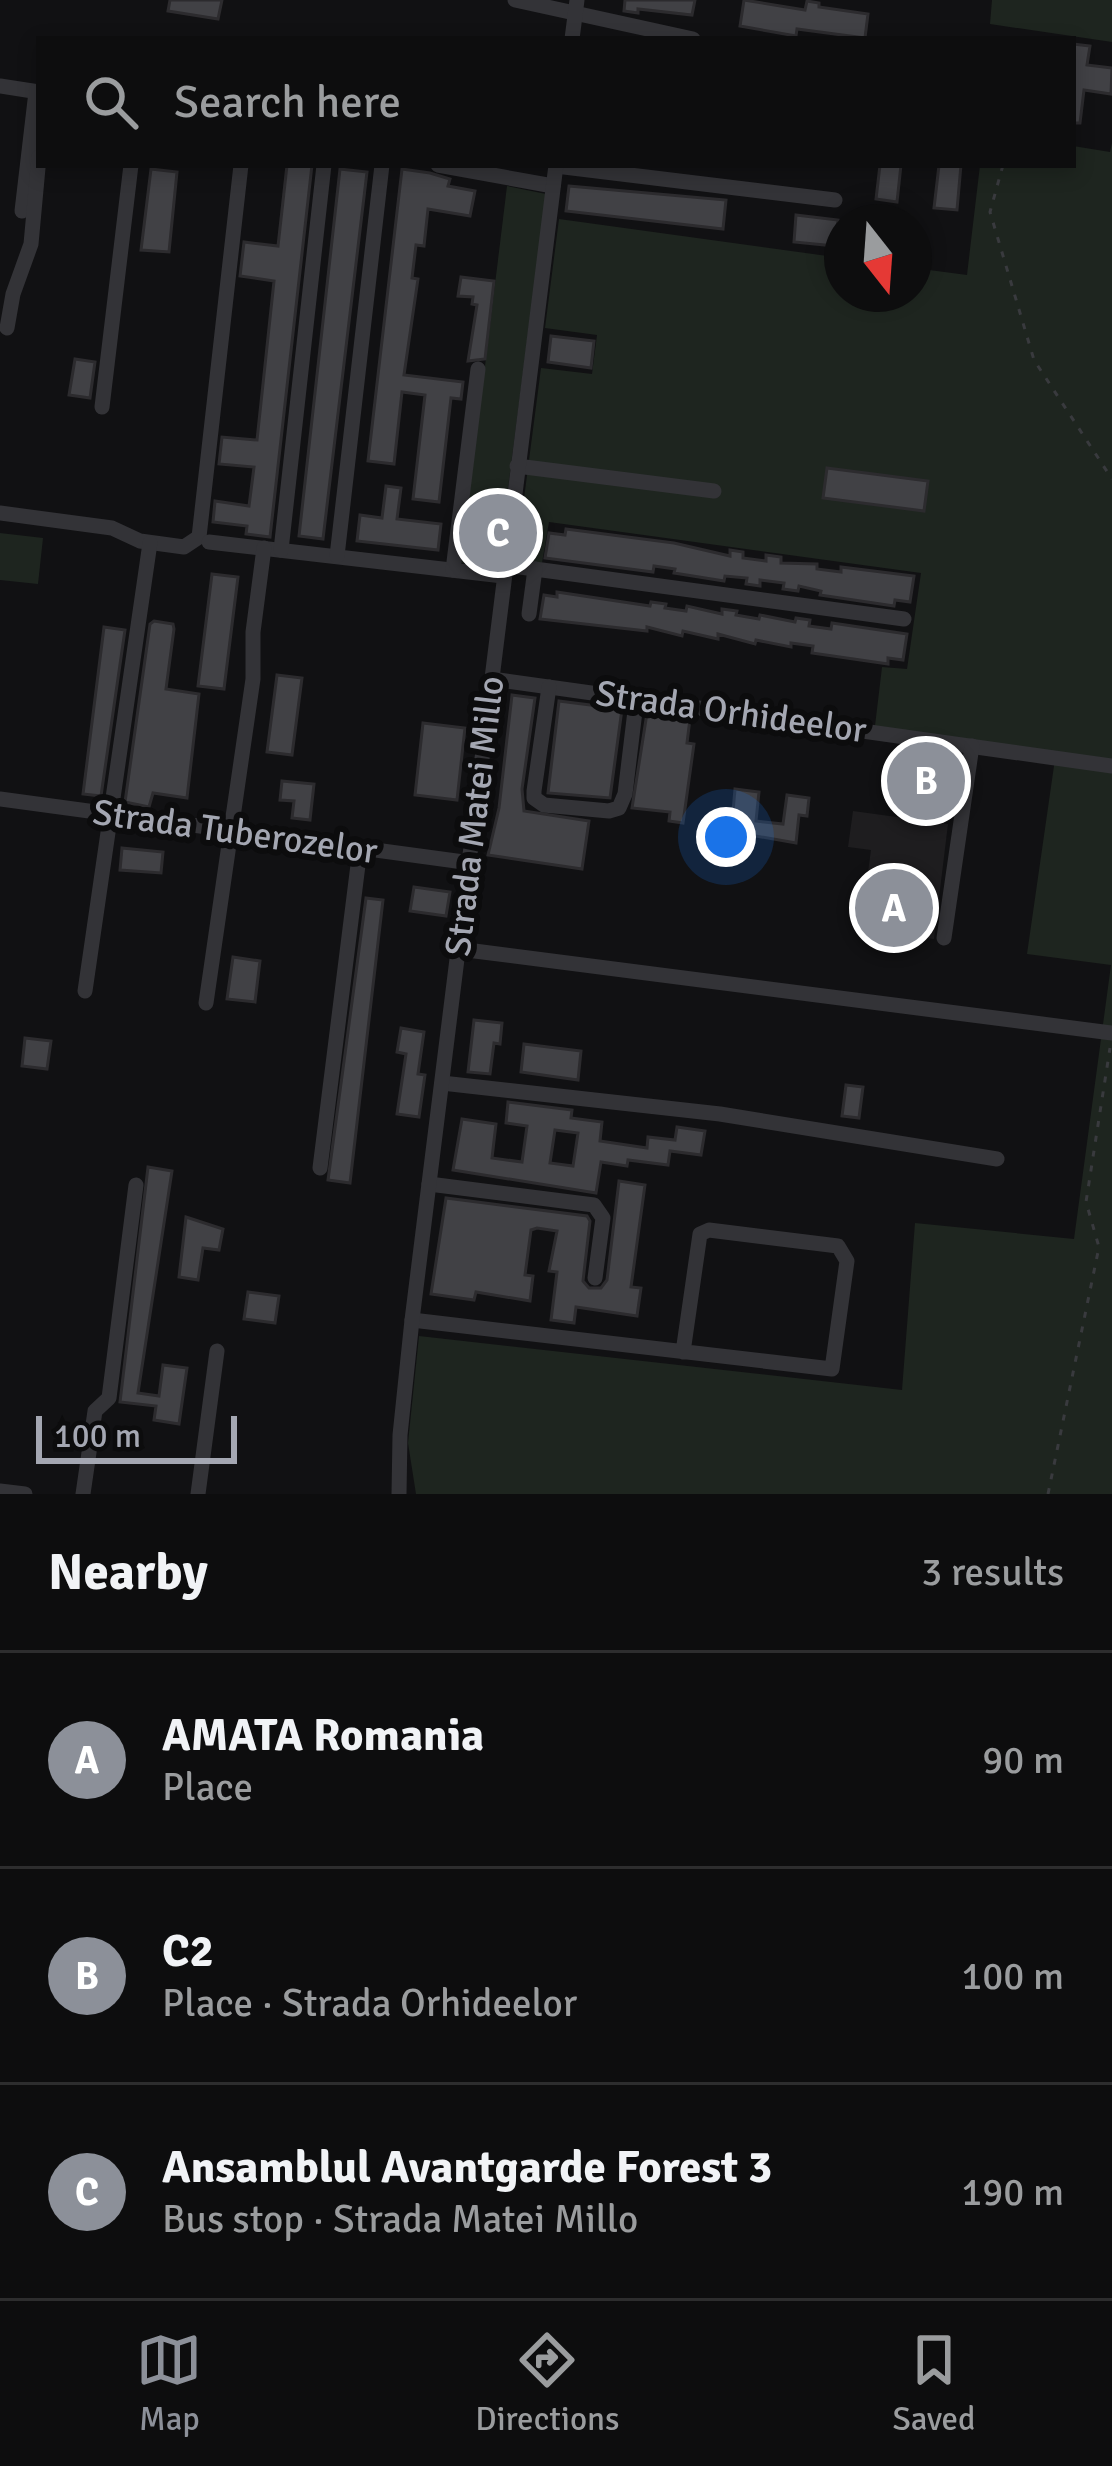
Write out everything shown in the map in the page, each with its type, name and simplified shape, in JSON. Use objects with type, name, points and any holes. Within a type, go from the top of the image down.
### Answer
[{"type":"street","points":[[515,0],[576,7],[682,36]]},
{"type":"street","points":[[0,86],[36,92]]},
{"type":"street","points":[[22,211],[36,107]]},
{"type":"street","points":[[8,328],[31,244],[38,168]]},
{"type":"street","points":[[102,407],[131,168]]},
{"type":"street","points":[[204,540],[241,168]]},
{"type":"street","points":[[206,1003],[253,679],[253,632],[272,549],[324,168]]},
{"type":"street","points":[[337,556],[382,168]]},
{"type":"street","points":[[454,168],[553,186]]},
{"type":"street","name":"Strada Matei Millo","points":[[399,1494],[412,1320],[556,168]]},
{"type":"street","points":[[572,168],[835,200]]},
{"type":"street","points":[[453,570],[478,369]]},
{"type":"street","points":[[517,466],[714,491]]},
{"type":"street","points":[[0,513],[112,527],[151,543],[184,548],[204,540],[453,570],[535,569],[904,619]]},
{"type":"street","points":[[85,991],[151,543]]},
{"type":"street","points":[[529,614],[535,569]]},
{"type":"street","name":"Strada Orhideelor","points":[[492,679],[1112,766]]},
{"type":"street","points":[[549,687],[534,791],[544,805],[619,808],[625,794],[635,711]]},
{"type":"street","points":[[944,938],[972,746]]},
{"type":"street","name":"Strada Tuberozelor","points":[[0,799],[471,863]]},
{"type":"street","points":[[320,1168],[360,849]]},
{"type":"street","points":[[459,949],[1112,1034]]},
{"type":"street","points":[[442,1083],[720,1114],[997,1159]]},
{"type":"street","points":[[429,1184],[593,1205],[603,1218],[595,1278]]},
{"type":"street","points":[[83,1494],[95,1411],[109,1398],[136,1185]]},
{"type":"street","points":[[412,1320],[683,1352],[832,1369],[847,1262],[844,1253],[838,1246],[710,1230],[700,1234],[683,1352]]},
{"type":"street","points":[[198,1494],[217,1352]]},
{"type":"street","name":"Strada Matei Millo","points":[[401,1468],[412,1494]]},
{"type":"street","points":[[0,1491],[26,1494]]},
{"type":"path","points":[[1002,168],[990,212],[1034,360],[1112,479]]},
{"type":"path","points":[[1048,1494],[1099,1246],[1086,1202],[1112,1034]]},
{"type":"shaded area","points":[[992,0],[1112,0],[1112,42],[990,24]]},
{"type":"shaded area","points":[[1112,143],[1112,1494],[416,1494],[408,1443],[419,1336],[902,1390],[915,1223],[1074,1239],[1111,965],[1027,954],[1056,752],[875,726],[882,667],[907,669],[921,573],[549,522],[542,563],[516,560],[541,368],[592,374],[597,335],[545,328],[559,219],[824,256],[824,312],[932,312],[932,270],[967,275],[980,168],[1076,168],[1076,146],[1110,152]]},
{"type":"shaded area","points":[[507,186],[546,194],[498,566],[461,563]]},
{"type":"shaded area","points":[[0,533],[43,538],[38,584],[0,580]]},
{"type":"shaded area","points":[[853,811],[948,824],[934,939],[860,931],[871,850],[848,847]]},
{"type":"building","points":[[170,0],[222,0],[218,19],[168,11]]},
{"type":"building","points":[[625,0],[695,0],[692,15],[624,11]]},
{"type":"building","points":[[744,0],[805,10],[807,1],[868,14],[865,36],[797,29],[796,36],[740,26]]},
{"type":"building","points":[[1076,44],[1090,46],[1087,65],[1112,68],[1111,94],[1084,90],[1080,123],[1076,123]]},
{"type":"building","points":[[287,168],[312,168],[270,537],[246,534],[247,526],[213,522],[215,501],[249,506],[254,467],[219,464],[222,437],[257,440],[274,281],[240,276],[244,242],[278,246]]},
{"type":"building","points":[[880,168],[901,168],[897,202],[876,199]]},
{"type":"building","points":[[939,168],[961,168],[957,210],[934,208]]},
{"type":"building","points":[[151,169],[177,172],[169,252],[141,250]]},
{"type":"building","points":[[340,169],[367,172],[323,539],[299,536]]},
{"type":"building","points":[[402,169],[450,179],[448,186],[475,191],[470,216],[428,209],[424,246],[416,245],[412,278],[418,279],[404,375],[463,382],[461,399],[451,398],[439,502],[413,499],[425,395],[402,392],[394,464],[368,461]]},
{"type":"building","points":[[569,186],[726,200],[723,229],[566,211]]},
{"type":"building","points":[[796,215],[824,218],[824,245],[794,242]]},
{"type":"building","points":[[461,277],[494,281],[485,359],[468,361],[477,305],[472,304],[473,297],[458,296]]},
{"type":"building","points":[[551,336],[594,341],[591,368],[548,362]]},
{"type":"building","points":[[75,359],[95,362],[90,398],[69,395]]},
{"type":"building","points":[[827,468],[928,481],[924,511],[823,498]]},
{"type":"building","points":[[386,486],[401,488],[397,519],[441,524],[438,550],[357,541],[360,515],[382,518]]},
{"type":"building","points":[[566,529],[674,543],[730,556],[730,550],[743,552],[743,558],[766,561],[766,555],[781,557],[781,563],[817,564],[817,569],[841,572],[841,567],[914,576],[910,602],[895,600],[894,606],[820,595],[821,591],[799,586],[798,591],[783,589],[784,583],[760,580],[760,586],[746,584],[747,578],[725,576],[724,581],[654,566],[653,572],[545,558],[549,533],[565,535]]},
{"type":"building","points":[[212,574],[238,577],[224,689],[198,686]]},
{"type":"building","points":[[557,592],[650,606],[651,602],[666,604],[665,608],[686,611],[687,606],[722,614],[722,609],[737,611],[736,615],[759,619],[760,615],[795,622],[796,618],[810,620],[809,626],[831,629],[832,623],[907,634],[903,660],[888,658],[888,664],[812,653],[813,646],[791,643],[791,647],[756,640],[755,644],[718,634],[718,639],[683,631],[682,636],[647,627],[647,631],[540,619],[544,595],[557,597]]},
{"type":"building","points":[[154,621],[173,624],[174,629],[166,689],[199,694],[187,798],[153,793],[149,807],[125,802]]},
{"type":"building","points":[[104,627],[125,630],[101,796],[83,794]]},
{"type":"building","points":[[277,675],[302,678],[292,755],[267,752]]},
{"type":"building","points":[[512,695],[535,698],[522,789],[524,811],[589,821],[582,869],[488,855],[499,808]]},
{"type":"building","points":[[559,701],[622,709],[610,798],[548,793]]},
{"type":"building","points":[[647,713],[690,719],[687,743],[694,744],[683,823],[669,821],[670,812],[632,808]]},
{"type":"building","points":[[423,723],[465,728],[457,800],[415,795]]},
{"type":"building","points":[[913,756],[946,760],[938,820],[905,816]]},
{"type":"building","points":[[282,781],[314,784],[310,820],[292,818],[294,801],[280,800]]},
{"type":"building","points":[[735,789],[759,792],[756,821],[783,824],[787,795],[809,798],[807,816],[799,815],[796,843],[716,829],[718,810],[733,811]]},
{"type":"building","points":[[122,848],[163,852],[161,873],[120,870]]},
{"type":"building","points":[[869,883],[924,889],[919,933],[864,927]]},
{"type":"building","points":[[414,887],[450,892],[446,916],[410,911]]},
{"type":"building","points":[[366,898],[383,900],[350,1183],[328,1180]]},
{"type":"building","points":[[233,957],[260,961],[255,1002],[227,999]]},
{"type":"building","points":[[474,1020],[502,1023],[490,1074],[468,1072]]},
{"type":"building","points":[[401,1028],[424,1032],[419,1117],[397,1114],[406,1054],[397,1052]]},
{"type":"building","points":[[25,1038],[51,1041],[47,1069],[22,1066]]},
{"type":"building","points":[[524,1044],[581,1051],[578,1080],[521,1072]]},
{"type":"building","points":[[846,1085],[863,1087],[859,1118],[842,1116]]},
{"type":"building","points":[[508,1102],[572,1110],[571,1118],[602,1122],[600,1141],[647,1148],[648,1137],[675,1140],[677,1127],[705,1131],[701,1155],[670,1151],[668,1165],[601,1162],[596,1193],[453,1170],[462,1119],[496,1124],[492,1158],[522,1162],[527,1126],[506,1123]],"holes":[[[555,1130],[578,1133],[573,1166],[550,1163]]]},
{"type":"building","points":[[148,1167],[172,1171],[138,1393],[159,1396],[163,1365],[187,1368],[179,1424],[154,1420],[156,1406],[120,1402]]},
{"type":"building","points":[[619,1181],[645,1185],[631,1287],[641,1288],[637,1316],[576,1307],[574,1323],[551,1320],[557,1272],[549,1271],[557,1231],[537,1228],[531,1230],[525,1275],[533,1276],[530,1301],[476,1292],[474,1300],[431,1294],[446,1198],[587,1216],[583,1281],[589,1288],[601,1288],[607,1280]]},
{"type":"building","points":[[186,1217],[223,1229],[219,1250],[203,1248],[198,1280],[179,1277]]},
{"type":"building","points":[[248,1292],[279,1296],[275,1323],[244,1319]]},
{"type":"place","name":"Ansamblul Avantgarde Forest 3","points":[[498,533]]},
{"type":"place","name":"C2","points":[[926,781]]},
{"type":"place","name":"AMATA Romania","points":[[894,908]]}]
